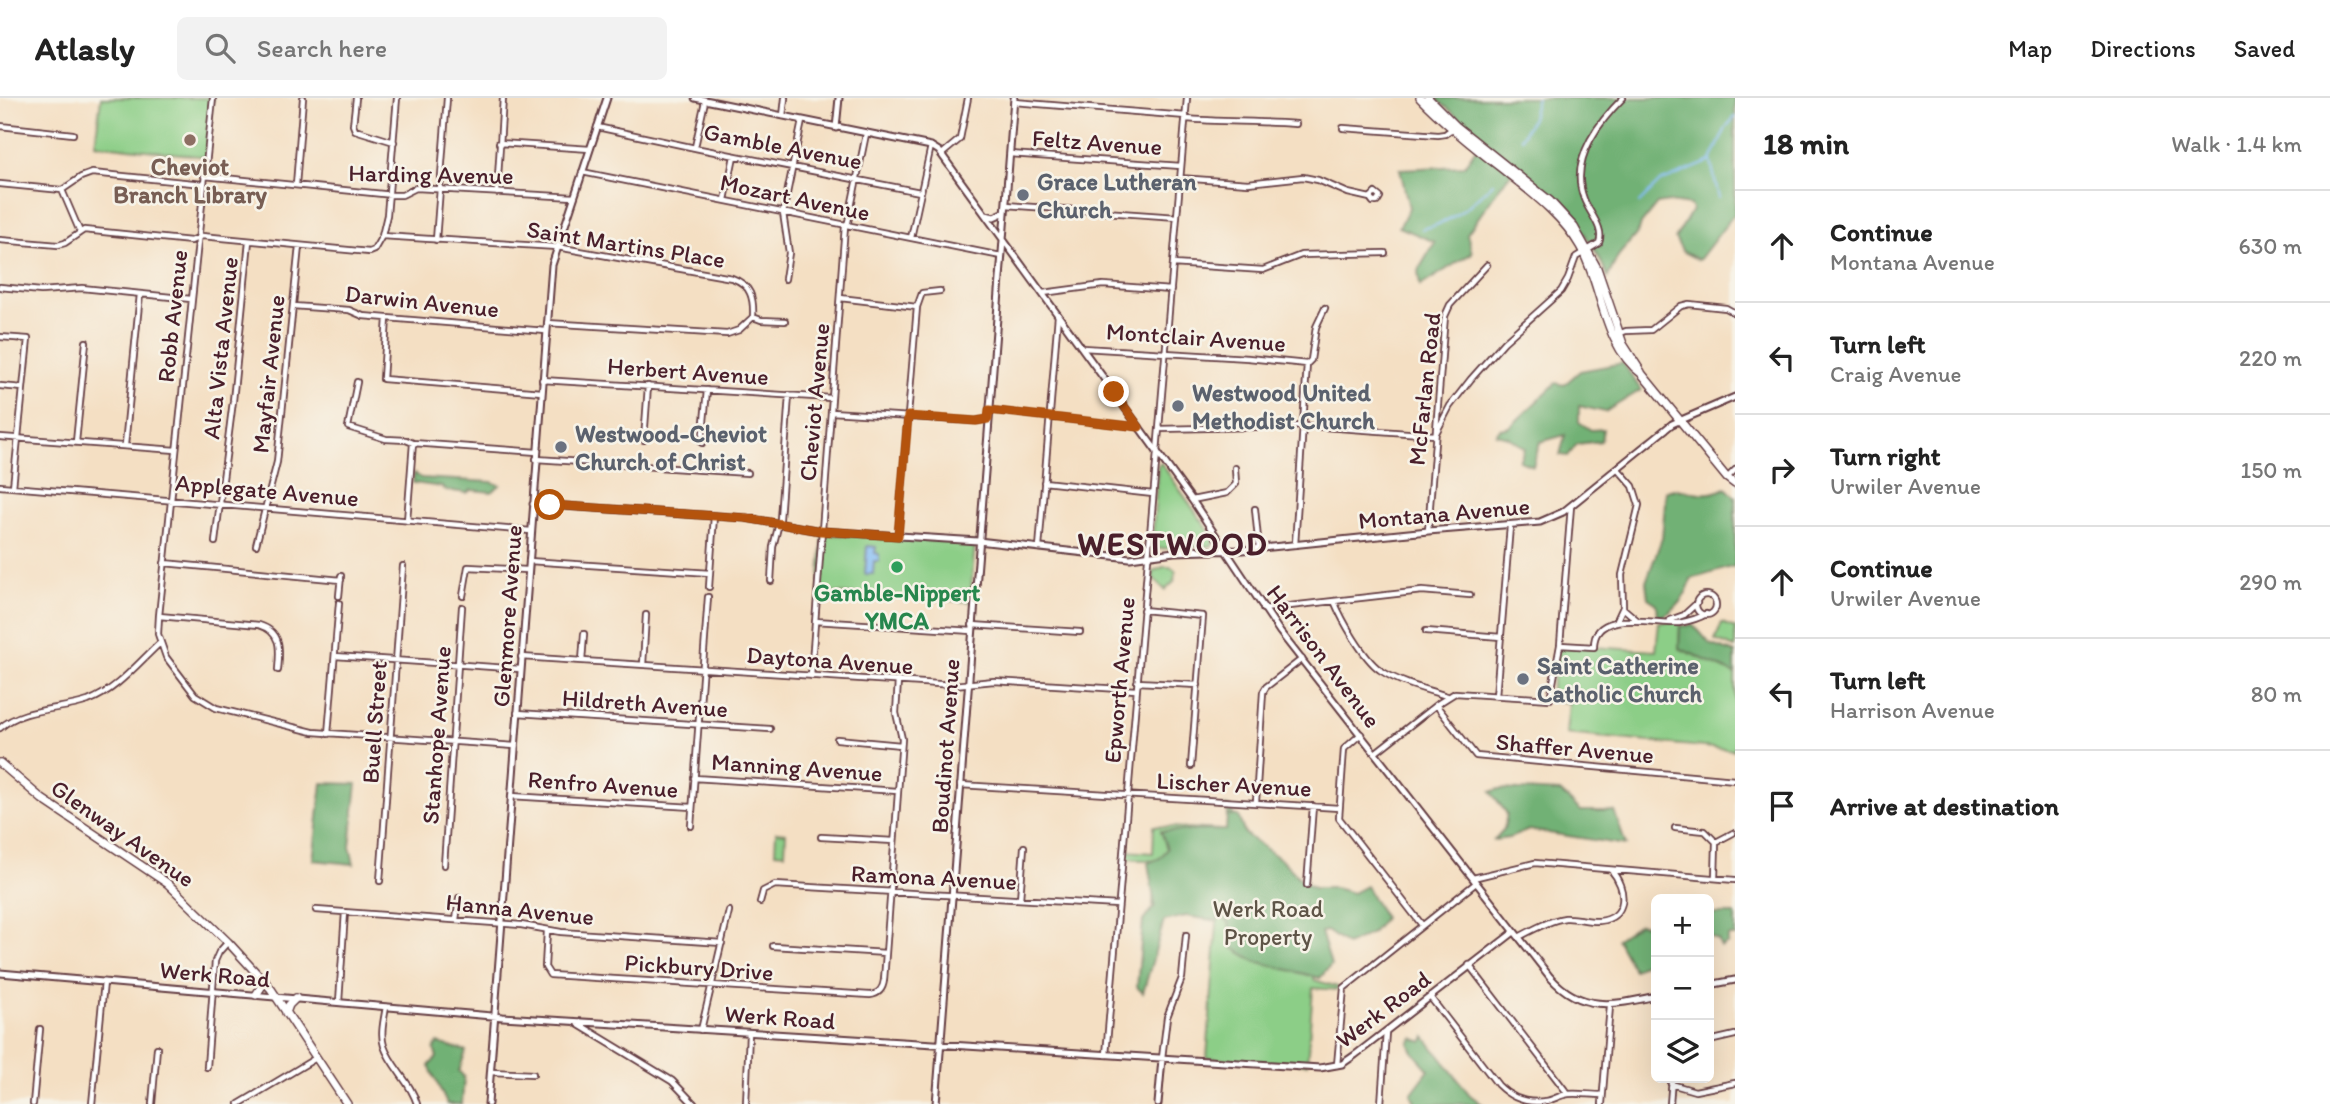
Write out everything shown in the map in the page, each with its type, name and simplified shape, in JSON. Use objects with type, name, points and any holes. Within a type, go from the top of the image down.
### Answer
[{"type":"main road","points":[[1420,98],[1560,210],[1597,268],[1616,335],[1642,374],[1729,480],[1735,491]]},
{"type":"main road","points":[[1428,98],[1454,127]]},
{"type":"main road","name":"Glenway Avenue","points":[[0,762],[42,799],[167,883],[229,942],[265,981],[348,1104]]},
{"type":"main road","points":[[257,995],[265,981]]},
{"type":"main road","points":[[286,1013],[296,998]]},
{"type":"street","name":"Robb Avenue","points":[[160,643],[159,616],[164,563],[213,98]]},
{"type":"street","points":[[296,185],[303,98]]},
{"type":"street","points":[[356,98],[355,130],[394,142]]},
{"type":"street","points":[[0,240],[58,245],[84,230],[191,241],[202,236],[367,253],[372,251],[382,236],[389,194],[397,98]]},
{"type":"street","points":[[436,240],[447,98]]},
{"type":"street","points":[[497,192],[503,98]]},
{"type":"street","name":"Glenmore Avenue","points":[[488,1104],[552,265],[607,98]]},
{"type":"street","name":"Harrison Avenue","points":[[695,98],[931,146],[942,154],[1192,500],[1264,609],[1555,983],[1565,991],[1588,1001],[1611,1006],[1651,997]]},
{"type":"street","points":[[783,117],[785,98]]},
{"type":"street","points":[[836,128],[839,98]]},
{"type":"street","points":[[942,154],[960,139],[968,98]]},
{"type":"street","name":"Epworth Avenue","points":[[1106,1056],[1187,98]]},
{"type":"street","points":[[1159,429],[1303,426],[1435,435],[1450,406],[1471,379],[1504,342],[1561,292],[1569,279],[1573,261],[1599,243],[1601,233],[1580,186],[1584,154],[1597,129],[1622,98]]},
{"type":"street","points":[[1014,100],[1222,122],[1248,120],[1296,124]]},
{"type":"street","name":"Boudinot Avenue","points":[[936,1104],[1014,100]]},
{"type":"street","points":[[695,146],[705,101]]},
{"type":"street","points":[[785,279],[789,253],[783,213],[802,121]]},
{"type":"street","points":[[0,126],[73,134]]},
{"type":"street","name":"Gamble Avenue","points":[[597,127],[920,192]]},
{"type":"street","points":[[1343,128],[1438,135],[1454,127]]},
{"type":"street","name":"Cheviot Avenue","points":[[811,676],[845,226],[866,134]]},
{"type":"street","points":[[499,143],[590,149]]},
{"type":"street","points":[[911,239],[931,146]]},
{"type":"street","name":"Feltz Avenue","points":[[1010,154],[1181,166]]},
{"type":"street","points":[[725,200],[734,156]]},
{"type":"street","name":"Mozart Avenue","points":[[582,172],[1001,256]]},
{"type":"street","points":[[0,184],[62,190],[92,173],[203,184]]},
{"type":"street","name":"Harding Avenue","points":[[204,176],[402,195],[416,188],[440,188],[574,197]]},
{"type":"street","name":"Feltz Avenue","points":[[1180,178],[1248,183],[1303,177],[1370,198]]},
{"type":"street","points":[[62,190],[80,232]]},
{"type":"street","points":[[985,215],[994,217],[1006,209],[1177,217]]},
{"type":"street","name":"Saint Martins Place","points":[[382,236],[557,247],[737,280],[747,287],[752,295],[753,317]]},
{"type":"street","name":"Alta Vista Avenue","points":[[215,542],[248,241]]},
{"type":"street","name":"Mayfair Avenue","points":[[256,545],[278,453],[299,246]]},
{"type":"street","points":[[1173,264],[1263,270],[1301,255],[1385,253]]},
{"type":"street","points":[[1001,263],[1010,258],[1019,261]]},
{"type":"street","name":"McFarlan Road","points":[[1428,531],[1446,312],[1487,265]]},
{"type":"street","points":[[1042,293],[1103,285],[1171,290]]},
{"type":"street","points":[[0,287],[41,291],[82,288],[191,299]]},
{"type":"street","points":[[898,536],[917,307],[922,293],[940,291]]},
{"type":"street","points":[[125,446],[140,294]]},
{"type":"street","points":[[839,298],[917,307]]},
{"type":"street","points":[[1616,335],[1626,331],[1651,330],[1681,306],[1689,304],[1726,308],[1735,313]]},
{"type":"street","name":"Darwin Avenue","points":[[293,306],[349,310],[363,316],[547,331]]},
{"type":"street","points":[[1295,545],[1307,364],[1311,360],[1317,322],[1325,308]]},
{"type":"street","points":[[1039,548],[1058,314]]},
{"type":"street","points":[[547,323],[727,334],[739,330],[753,317],[785,321]]},
{"type":"street","points":[[387,318],[383,379],[542,392]]},
{"type":"street","points":[[0,337],[28,339],[13,487]]},
{"type":"street","points":[[76,442],[86,342]]},
{"type":"street","name":"Montclair Avenue","points":[[1083,348],[1297,361],[1307,364]]},
{"type":"street","name":"Herbert Avenue","points":[[542,380],[831,398]]},
{"type":"street","points":[[357,382],[348,427],[386,439],[537,456],[747,473]]},
{"type":"street","points":[[0,386],[23,388]]},
{"type":"street","points":[[644,440],[648,386]]},
{"type":"street","points":[[702,443],[707,390]]},
{"type":"street","points":[[771,581],[773,547],[779,524],[789,395]]},
{"type":"street","name":"Montana Avenue","points":[[533,504],[746,518],[821,531],[978,541],[1130,558],[1174,552],[1227,551],[1428,531],[1510,526],[1540,522],[1557,516],[1655,436],[1679,420],[1735,397]]},
{"type":"street","points":[[989,410],[1139,427]]},
{"type":"street","points":[[831,412],[976,421],[988,419]]},
{"type":"street","points":[[0,437],[176,450]]},
{"type":"street","points":[[407,521],[413,443]]},
{"type":"street","points":[[1192,500],[1230,491],[1236,481],[1235,468]]},
{"type":"street","points":[[1616,622],[1623,607],[1622,575],[1639,505],[1636,491],[1617,468]]},
{"type":"street","points":[[1729,480],[1735,471]]},
{"type":"street","points":[[1044,482],[1153,494]]},
{"type":"street","name":"Applegate Avenue","points":[[0,486],[531,531]]},
{"type":"street","points":[[1376,753],[1447,696],[1459,692],[1549,700],[1551,698],[1560,645],[1571,506]]},
{"type":"street","points":[[1255,509],[1259,548]]},
{"type":"street","points":[[709,587],[714,516]]},
{"type":"street","points":[[1496,696],[1510,526]]},
{"type":"street","points":[[1210,551],[1217,537]]},
{"type":"street","points":[[528,561],[710,573]]},
{"type":"street","points":[[164,563],[341,578],[339,596]]},
{"type":"street","name":"Buell Street","points":[[380,881],[403,566]]},
{"type":"street","points":[[463,596],[468,566],[527,570]]},
{"type":"street","points":[[1264,609],[1422,591],[1471,595]]},
{"type":"street","points":[[1560,645],[1594,647],[1595,636],[1599,630],[1616,622],[1637,620],[1659,622],[1677,623],[1713,612],[1714,598],[1709,595],[1702,596],[1684,615],[1659,622]]},
{"type":"street","points":[[691,826],[708,597]]},
{"type":"street","points":[[1335,601],[1357,642],[1379,669],[1416,687],[1447,696]]},
{"type":"street","points":[[328,734],[339,603]]},
{"type":"street","points":[[1697,603],[1699,611],[1706,614]]},
{"type":"street","name":"Stanhope Avenue","points":[[444,865],[463,607]]},
{"type":"street","points":[[1623,607],[1637,620]]},
{"type":"street","points":[[1143,610],[1203,615],[1191,766]]},
{"type":"street","points":[[643,666],[646,615]]},
{"type":"street","points":[[159,616],[267,627],[276,635],[280,645],[278,670]]},
{"type":"street","points":[[815,621],[1080,632]]},
{"type":"street","points":[[1426,631],[1501,637]]},
{"type":"street","points":[[582,661],[584,634]]},
{"type":"street","points":[[0,728],[19,716],[77,704],[101,694],[120,681],[160,643],[169,663],[195,695],[210,705],[303,731],[515,746]]},
{"type":"street","points":[[335,656],[520,669]]},
{"type":"street","name":"Daytona Avenue","points":[[522,657],[954,685],[994,681],[1136,690]]},
{"type":"street","points":[[1256,802],[1263,692],[1302,659]]},
{"type":"street","points":[[773,946],[886,953],[901,745],[896,713],[898,681]]},
{"type":"street","points":[[1137,682],[1198,685]]},
{"type":"street","name":"Shaffer Avenue","points":[[1436,705],[1476,756],[1735,780]]},
{"type":"street","name":"Hildreth Avenue","points":[[517,713],[770,729]]},
{"type":"street","points":[[1361,734],[1344,749],[1339,818],[1422,925]]},
{"type":"street","points":[[837,739],[901,745]]},
{"type":"street","name":"Manning Avenue","points":[[694,778],[898,791]]},
{"type":"street","name":"Lischer Avenue","points":[[960,785],[1339,807]]},
{"type":"street","name":"Renfro Avenue","points":[[511,796],[692,807]]},
{"type":"street","points":[[1307,885],[1313,806]]},
{"type":"street","points":[[1675,828],[1705,831],[1716,842],[1715,878]]},
{"type":"street","points":[[1716,842],[1733,833]]},
{"type":"street","points":[[821,837],[894,841]]},
{"type":"street","points":[[1020,899],[1024,847]]},
{"type":"street","points":[[1337,1065],[1344,988],[1475,880],[1535,863],[1735,880]]},
{"type":"street","points":[[1517,935],[1562,919],[1597,921],[1612,916],[1620,906],[1623,891],[1618,878],[1611,870]]},
{"type":"street","name":"Ramona Avenue","points":[[760,902],[762,891],[775,885],[1118,905]]},
{"type":"street","points":[[456,920],[459,898]]},
{"type":"street","name":"Hanna Avenue","points":[[316,910],[502,923],[547,931],[722,943]]},
{"type":"street","points":[[701,1030],[729,911]]},
{"type":"street","points":[[339,1002],[345,912]]},
{"type":"street","name":"Pickbury Drive","points":[[547,931],[545,967],[550,975],[870,995],[880,992],[884,980],[886,953]]},
{"type":"street","points":[[1158,1104],[1167,1017],[1182,978],[1186,935]]},
{"type":"street","name":"Werk Road","points":[[0,972],[576,1023],[1311,1068],[1337,1065],[1355,1055],[1469,965],[1517,935]]},
{"type":"street","points":[[207,1067],[216,958],[229,942]]},
{"type":"street","points":[[1469,965],[1568,1094]]},
{"type":"street","points":[[1714,984],[1735,980]]},
{"type":"street","points":[[92,1104],[104,982]]},
{"type":"street","points":[[1430,997],[1498,1085],[1509,1094],[1535,1102],[1568,1094],[1602,1095]]},
{"type":"street","points":[[1602,1104],[1611,1006]]},
{"type":"street","points":[[386,1007],[383,1038],[385,1048],[408,1083],[417,1104]]},
{"type":"street","points":[[576,1023],[672,1082],[694,1104]]},
{"type":"street","points":[[33,1104],[40,1029]]},
{"type":"street","points":[[1381,1104],[1386,1031]]},
{"type":"street","points":[[746,1104],[749,1032]]},
{"type":"street","points":[[1714,1040],[1735,1035]]},
{"type":"street","points":[[152,1104],[157,1048]]},
{"type":"street","points":[[239,1104],[316,1057]]},
{"type":"street","points":[[491,1072],[533,1074]]},
{"type":"street","points":[[1670,1104],[1672,1083]]},
{"type":"street","points":[[1677,1083],[1695,1091],[1735,1083]]},
{"type":"green space","points":[[101,98],[213,98],[206,157],[95,144]]},
{"type":"green space","points":[[1435,98],[1735,98],[1735,213],[1699,260],[1683,252],[1675,239],[1692,210],[1690,205],[1669,202],[1657,204],[1618,256],[1608,277],[1591,243],[1570,215],[1516,167],[1467,234],[1472,253],[1420,286],[1418,271],[1435,242],[1399,227],[1409,208],[1400,169],[1464,166],[1483,138]]},
{"type":"green space","points":[[1623,363],[1641,390],[1605,412],[1579,406],[1579,422],[1591,430],[1603,429],[1601,441],[1577,444],[1568,456],[1560,455],[1565,435],[1540,442],[1533,466],[1519,461],[1525,448],[1508,437],[1496,434],[1500,429],[1510,427],[1556,383],[1564,385],[1580,371]]},
{"type":"green space","points":[[1161,463],[1213,537],[1211,546],[1153,549],[1158,465]]},
{"type":"green space","points":[[414,473],[421,478],[492,482],[500,485],[492,492],[444,490],[442,487],[413,483]]},
{"type":"green space","points":[[1726,488],[1735,497],[1735,566],[1691,579],[1679,602],[1669,612],[1658,617],[1657,604],[1648,598],[1646,582],[1662,538],[1666,491],[1709,493]]},
{"type":"green space","name":"Gamble-Nippert YMCA","points":[[823,534],[975,543],[970,602],[819,592]]},
{"type":"green space","points":[[1163,567],[1176,570],[1174,582],[1165,590],[1153,578],[1154,571]]},
{"type":"green space","points":[[1659,622],[1680,622],[1679,648],[1735,674],[1735,750],[1566,734],[1569,703],[1549,700],[1560,645],[1656,651]]},
{"type":"green space","points":[[1722,623],[1735,628],[1735,648],[1715,640]]},
{"type":"green space","points":[[1692,625],[1710,644],[1735,653],[1735,674],[1679,648],[1680,626]]},
{"type":"green space","points":[[322,783],[357,784],[350,846],[354,864],[313,860]]},
{"type":"green space","points":[[1499,789],[1560,792],[1581,811],[1614,811],[1626,845],[1529,830],[1509,838],[1494,840],[1504,829],[1507,814],[1491,792]]},
{"type":"green space","name":"Werk Road Property","points":[[1225,806],[1229,806],[1249,838],[1320,894],[1314,980],[1338,987],[1338,990],[1313,988],[1307,1064],[1207,1058],[1218,910],[1153,906],[1156,861],[1127,859],[1127,851],[1153,853],[1154,826],[1237,831]]},
{"type":"green space","points":[[1227,815],[1238,816],[1245,834],[1282,860],[1303,882],[1314,888],[1335,888],[1353,893],[1366,886],[1384,918],[1372,933],[1347,945],[1327,931],[1321,932],[1331,965],[1320,978],[1255,961],[1233,948],[1229,923],[1219,914],[1218,921],[1186,916],[1164,921],[1143,993],[1137,987],[1143,921],[1155,906],[1148,863],[1160,858],[1167,849],[1161,831],[1226,830]]},
{"type":"green space","points":[[776,832],[786,833],[785,853],[775,852]]},
{"type":"green space","points":[[1714,914],[1735,914],[1735,936],[1728,936],[1728,943],[1721,947],[1714,938]]},
{"type":"green space","points":[[1639,924],[1651,925],[1651,959],[1634,970],[1617,939]]},
{"type":"green space","points":[[1425,1037],[1470,1095],[1482,1104],[1416,1104],[1411,1094],[1429,1070],[1413,1052],[1409,1043],[1413,1038],[1422,1042]]},
{"type":"green space","points":[[438,1043],[466,1051],[459,1071],[464,1077],[462,1104],[447,1104],[429,1066],[437,1057],[434,1049]]},
{"type":"water","points":[[867,546],[876,547],[875,553],[879,554],[879,561],[874,561],[873,574],[865,574]]},
{"type":"waterway","points":[[1521,138],[1532,118],[1537,98]]},
{"type":"waterway","points":[[1711,160],[1727,126],[1735,117]]},
{"type":"waterway","points":[[1639,203],[1660,182],[1711,161]]},
{"type":"waterway","points":[[1711,162],[1719,198]]},
{"type":"waterway","points":[[1422,229],[1452,217],[1493,183]]},
{"type":"place","name":"Cheviot Branch Library","points":[[190,140]]},
{"type":"place","name":"Grace Lutheran Church","points":[[1023,195]]},
{"type":"place","name":"Westwood United Methodist Church","points":[[1178,406]]},
{"type":"place","name":"Westwood-Cheviot Church of Christ","points":[[561,447]]},
{"type":"place","name":"Gamble-Nippert YMCA","points":[[897,567]]},
{"type":"place","name":"Saint Catherine Catholic Church","points":[[1523,679]]},
{"type":"district","name":"WESTWOOD","points":[[1173,544]]},
{"type":"route","points":[[550,505],[746,518],[821,531],[898,536],[908,416],[976,421],[988,419],[989,410],[1139,427],[1114,392]]}]
